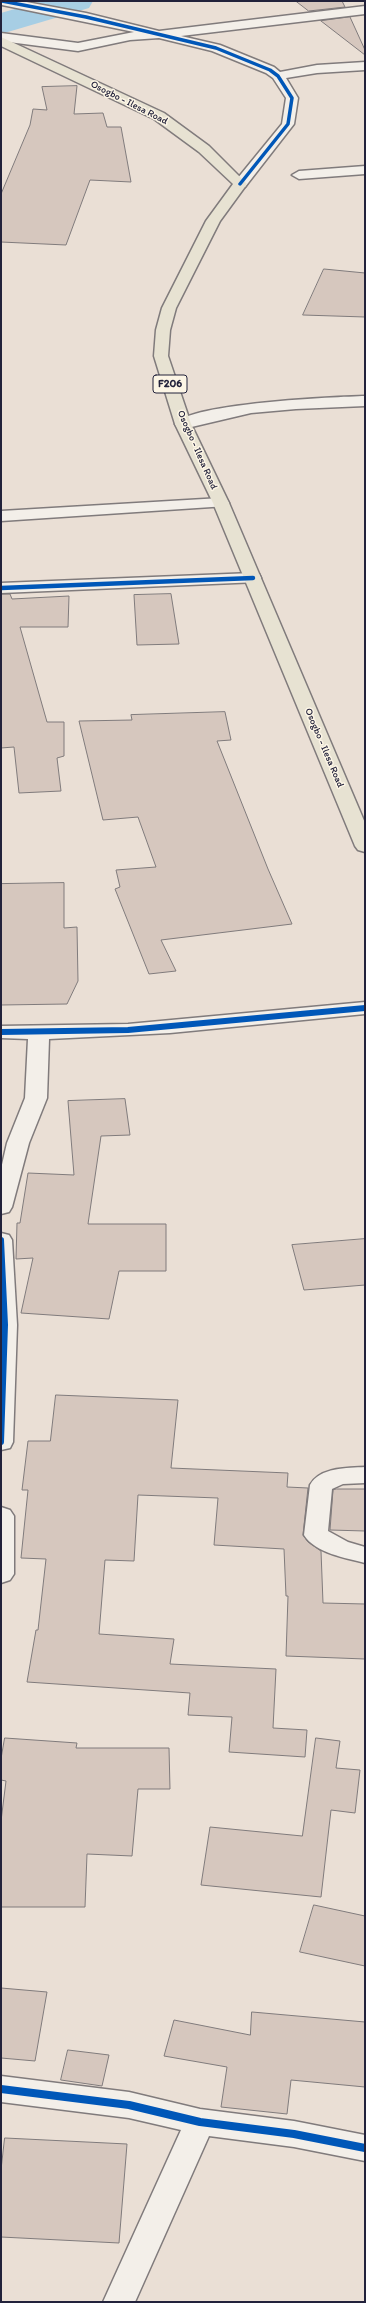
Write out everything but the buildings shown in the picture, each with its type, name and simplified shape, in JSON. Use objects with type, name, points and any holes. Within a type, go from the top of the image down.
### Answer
[{"type":"main road","name":"Osogbo - Ilesa Road","points":[[1,42],[159,116],[204,149],[240,184],[214,221],[169,308],[163,330],[161,356],[183,424],[221,503],[365,846]]},
{"type":"street","points":[[2,1],[166,34],[216,48],[251,61],[278,76],[292,98],[288,124],[240,184]]},
{"type":"street","points":[[1,37],[78,47],[130,36],[166,34],[365,10]]},
{"type":"street","points":[[278,76],[317,69],[365,66]]},
{"type":"street","points":[[299,175],[365,170]]},
{"type":"street","points":[[183,424],[241,409],[278,404],[365,401]]},
{"type":"street","points":[[1,516],[221,503]]},
{"type":"street","points":[[1,588],[253,578]]},
{"type":"street","points":[[1,1032],[40,1034],[143,1031],[338,1009],[365,1008]]},
{"type":"street","points":[[1,1207],[9,1183],[18,1143],[36,1098],[40,1034]]},
{"type":"street","points":[[1,1240],[6,1325],[1,1442]]},
{"type":"street","points":[[1,1532],[1,1574]]},
{"type":"street","points":[[1,2089],[129,2105],[200,2122],[294,2134],[365,2148]]},
{"type":"street","points":[[119,2302],[200,2122]]},
{"type":"lane","points":[[365,1475],[339,1476],[321,1485],[316,1535],[340,1548],[365,1555]]},
{"type":"waterway","points":[[1,24],[77,1]]},
{"type":"cycle path","points":[[2,1],[86,17],[216,48],[270,70],[278,76],[292,98],[288,124],[240,184]]},
{"type":"cycle path","points":[[1,588],[253,578]]},
{"type":"cycle path","points":[[1,1032],[43,1033],[128,1030],[212,1023],[338,1009],[365,1008]]},
{"type":"cycle path","points":[[1,1240],[5,1325],[1,1442]]},
{"type":"cycle path","points":[[1,2089],[129,2105],[200,2122],[294,2134],[365,2148]]}]
